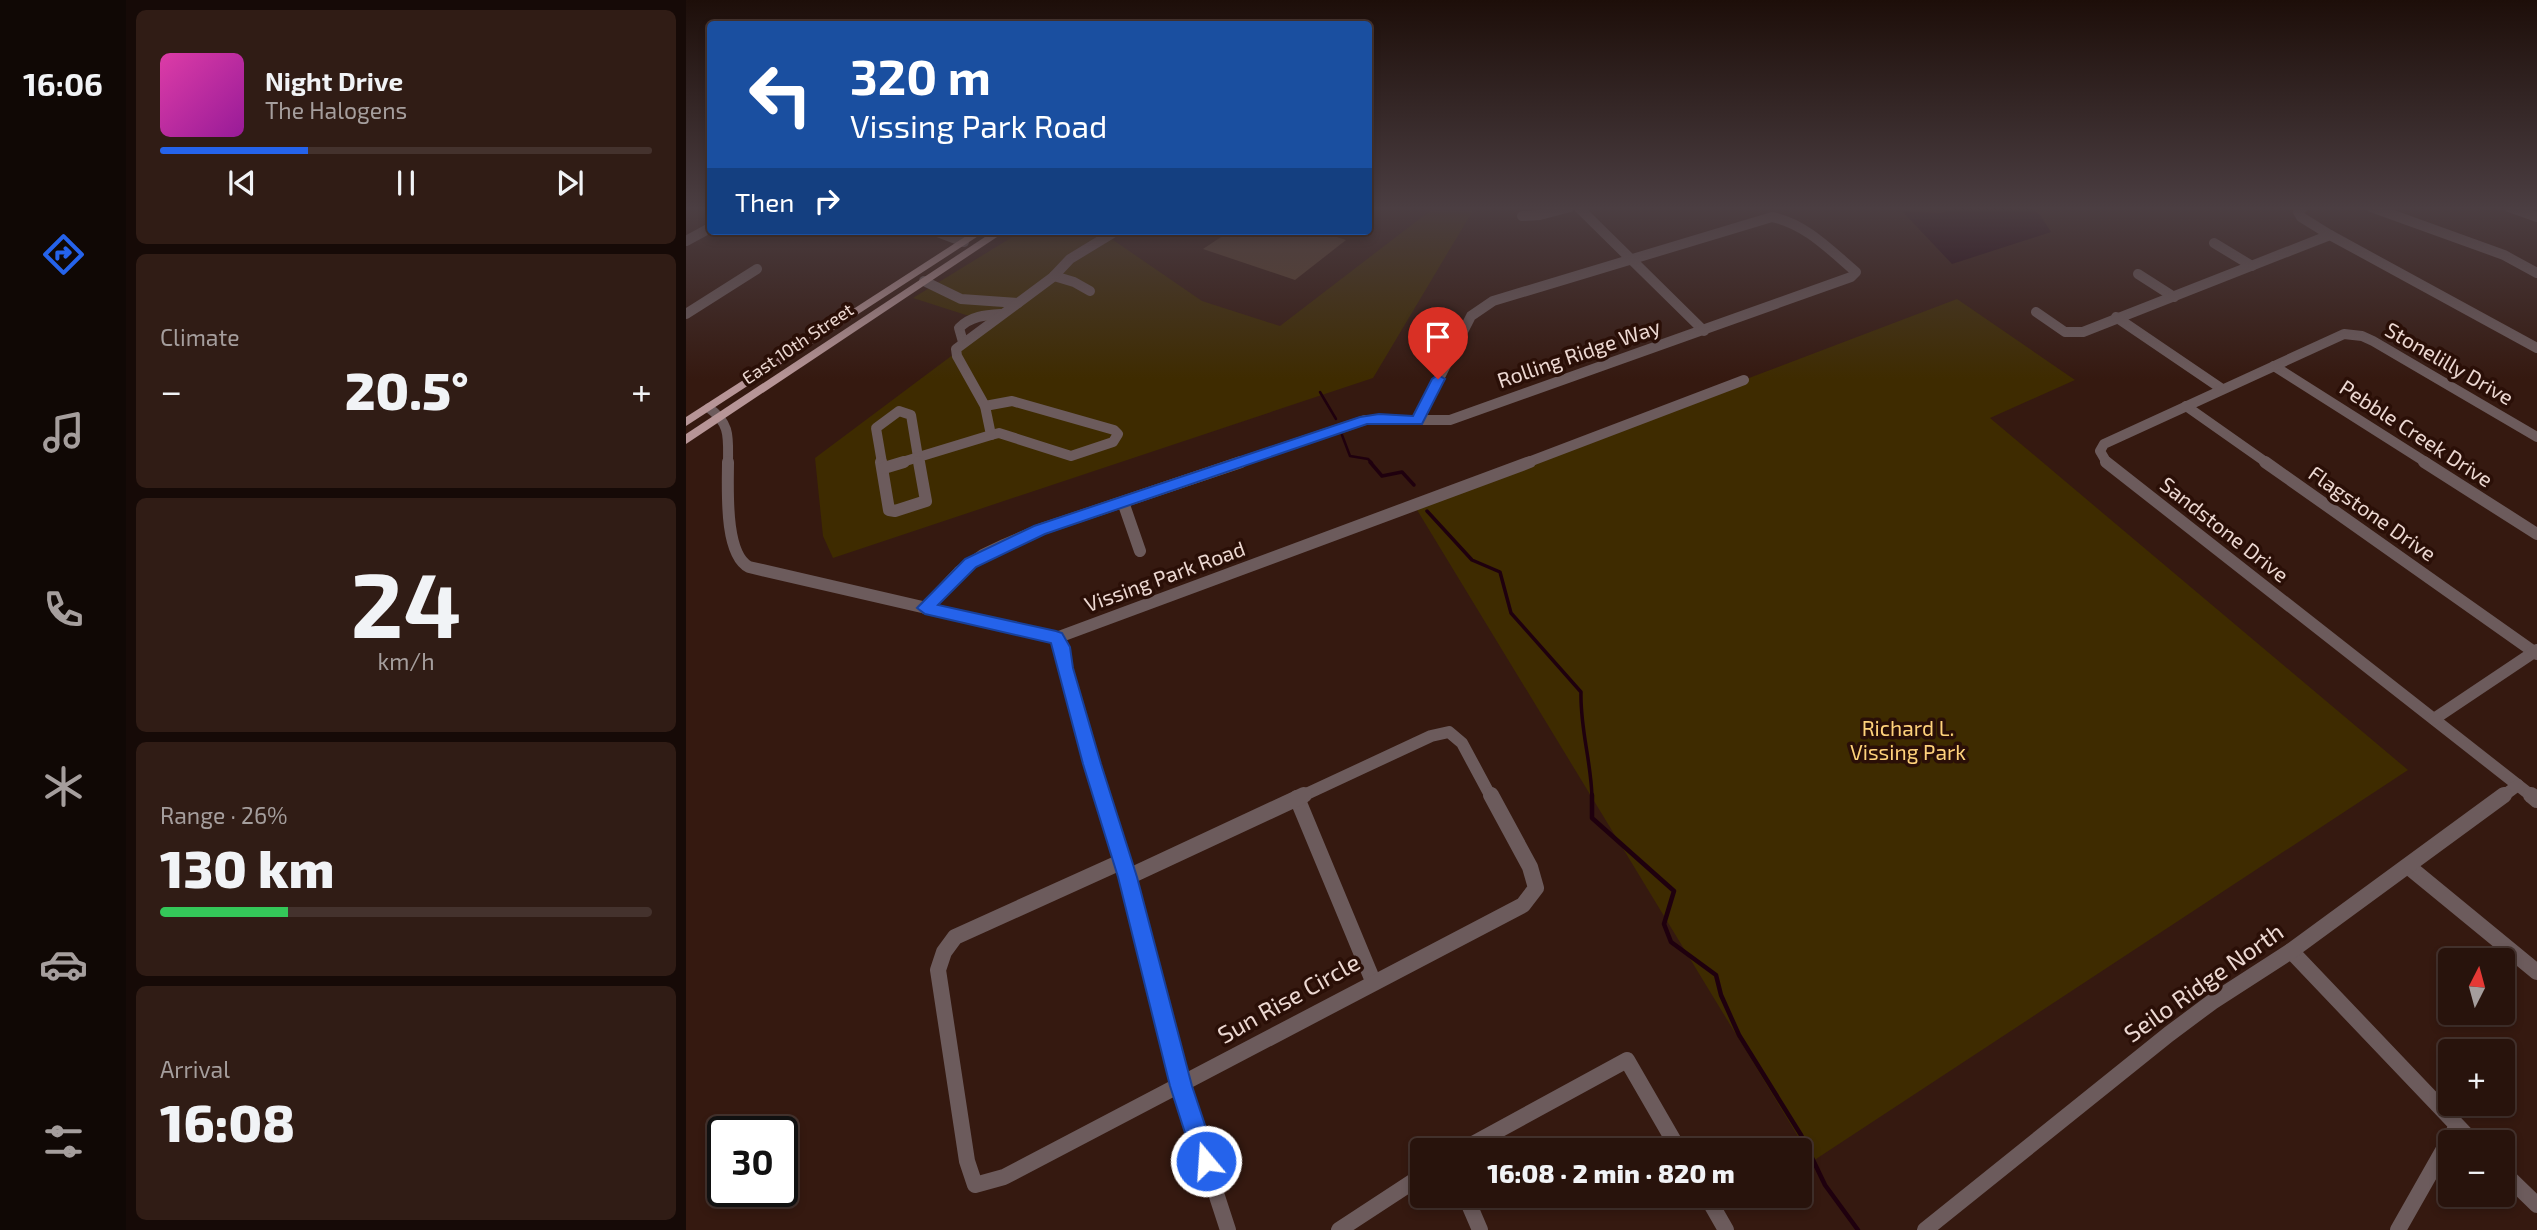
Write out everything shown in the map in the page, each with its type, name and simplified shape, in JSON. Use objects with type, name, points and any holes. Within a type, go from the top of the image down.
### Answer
[{"type":"main road","name":"East 10th Street","points":[[686,422],[929,264]]},
{"type":"main road","name":"East 10th Street","points":[[686,440],[950,264]]},
{"type":"street","points":[[991,435],[985,406],[957,356],[956,349],[1054,276],[1065,264]]},
{"type":"street","points":[[1417,421],[1471,316],[1493,301],[1613,264]]},
{"type":"street","points":[[1636,264],[1704,331]]},
{"type":"street","name":"Rolling Ridge Way","points":[[925,608],[958,572],[983,555],[1039,530],[1365,420],[1450,420],[1850,277],[1856,272],[1847,264]]},
{"type":"street","points":[[2036,312],[2072,334],[2083,332],[2256,264]]},
{"type":"street","points":[[2384,264],[2537,348]]},
{"type":"street","points":[[2520,264],[2537,273]]},
{"type":"street","points":[[686,314],[757,269]]},
{"type":"street","points":[[2138,274],[2174,296]]},
{"type":"street","points":[[1054,276],[1074,282],[1090,291]]},
{"type":"street","points":[[924,281],[939,284],[963,300],[1007,300],[1018,303]]},
{"type":"street","points":[[963,342],[958,328],[964,321],[1002,314]]},
{"type":"street","points":[[2116,317],[2222,389]]},
{"type":"street","name":"Stonelilly Drive","points":[[2338,336],[2352,334],[2373,341],[2537,437]]},
{"type":"street","name":"Sandstone Drive","points":[[2338,336],[2104,444],[2100,451],[2102,457],[2537,800]]},
{"type":"street","points":[[804,345],[819,351]]},
{"type":"street","name":"Pebble Creek Drive","points":[[2274,366],[2537,534]]},
{"type":"street","name":"Vissing Park Road","points":[[1056,638],[1744,380]]},
{"type":"street","points":[[884,468],[999,433],[1071,456],[1113,442],[1118,434],[1114,430],[1012,401],[985,406]]},
{"type":"street","name":"Flagstone Drive","points":[[2186,406],[2536,652]]},
{"type":"street","points":[[709,408],[722,417],[727,430],[731,540],[739,561],[754,569],[786,578],[1056,638],[1062,647],[1065,668],[1092,764],[1125,869],[1181,1086],[1228,1230]]},
{"type":"street","points":[[899,411],[911,415],[918,458],[926,501],[895,511],[890,510],[876,428],[899,411]]},
{"type":"street","points":[[1123,502],[1140,551]]},
{"type":"street","points":[[2434,719],[2536,652]]},
{"type":"street","name":"Sun Rise Circle","points":[[1449,732],[1462,743],[1530,867],[1536,888],[1523,905],[1373,981],[1181,1086],[1004,1177],[975,1185],[967,1161],[938,970],[944,952],[955,937],[1297,798],[1431,736],[1449,732]]},
{"type":"street","name":"Seilo Ridge North","points":[[1925,1230],[2211,1002],[2291,951],[2518,785]]},
{"type":"street","points":[[1297,798],[1373,981]]},
{"type":"street","points":[[2409,867],[2537,972]]},
{"type":"street","points":[[2291,951],[2461,1130]]},
{"type":"street","points":[[1484,1138],[1627,1060],[1672,1138]]},
{"type":"street","points":[[2398,1230],[2457,1126]]},
{"type":"street","points":[[1339,1230],[1410,1184]]},
{"type":"street","points":[[2515,1184],[2537,1205]]},
{"type":"street","points":[[1471,1208],[1480,1230]]},
{"type":"street","points":[[1713,1208],[1726,1230]]},
{"type":"green space","points":[[968,264],[1149,264],[1202,301],[1280,326],[1360,264],[1441,264],[1373,378],[833,558],[823,536],[815,458],[994,324],[913,298]]},
{"type":"green space","name":"Richard L. Vissing Park","points":[[1957,299],[2075,380],[1990,418],[2408,770],[1813,1161],[1812,1138],[1799,1138],[1414,505]]},
{"type":"building","points":[[1249,264],[1315,264],[1295,280]]},
{"type":"waterway","points":[[1320,392],[1336,419]]},
{"type":"waterway","points":[[1342,435],[1350,456],[1368,459],[1372,463]]},
{"type":"waterway","points":[[1370,462],[1382,476],[1402,472],[1414,485]]},
{"type":"waterway","points":[[1427,511],[1472,560],[1500,572],[1511,613],[1581,692],[1592,797]]},
{"type":"waterway","points":[[1592,797],[1592,818],[1674,891],[1664,924],[1671,942],[1716,975],[1721,995],[1739,1035],[1801,1135],[1825,1185],[1858,1230]]},
{"type":"route","points":[[1206,1161],[1181,1086],[1145,953],[1128,877],[1092,764],[1065,668],[1062,647],[1056,638],[925,608],[958,572],[970,563],[1039,530],[1365,420],[1379,418],[1417,421],[1438,379]]}]
